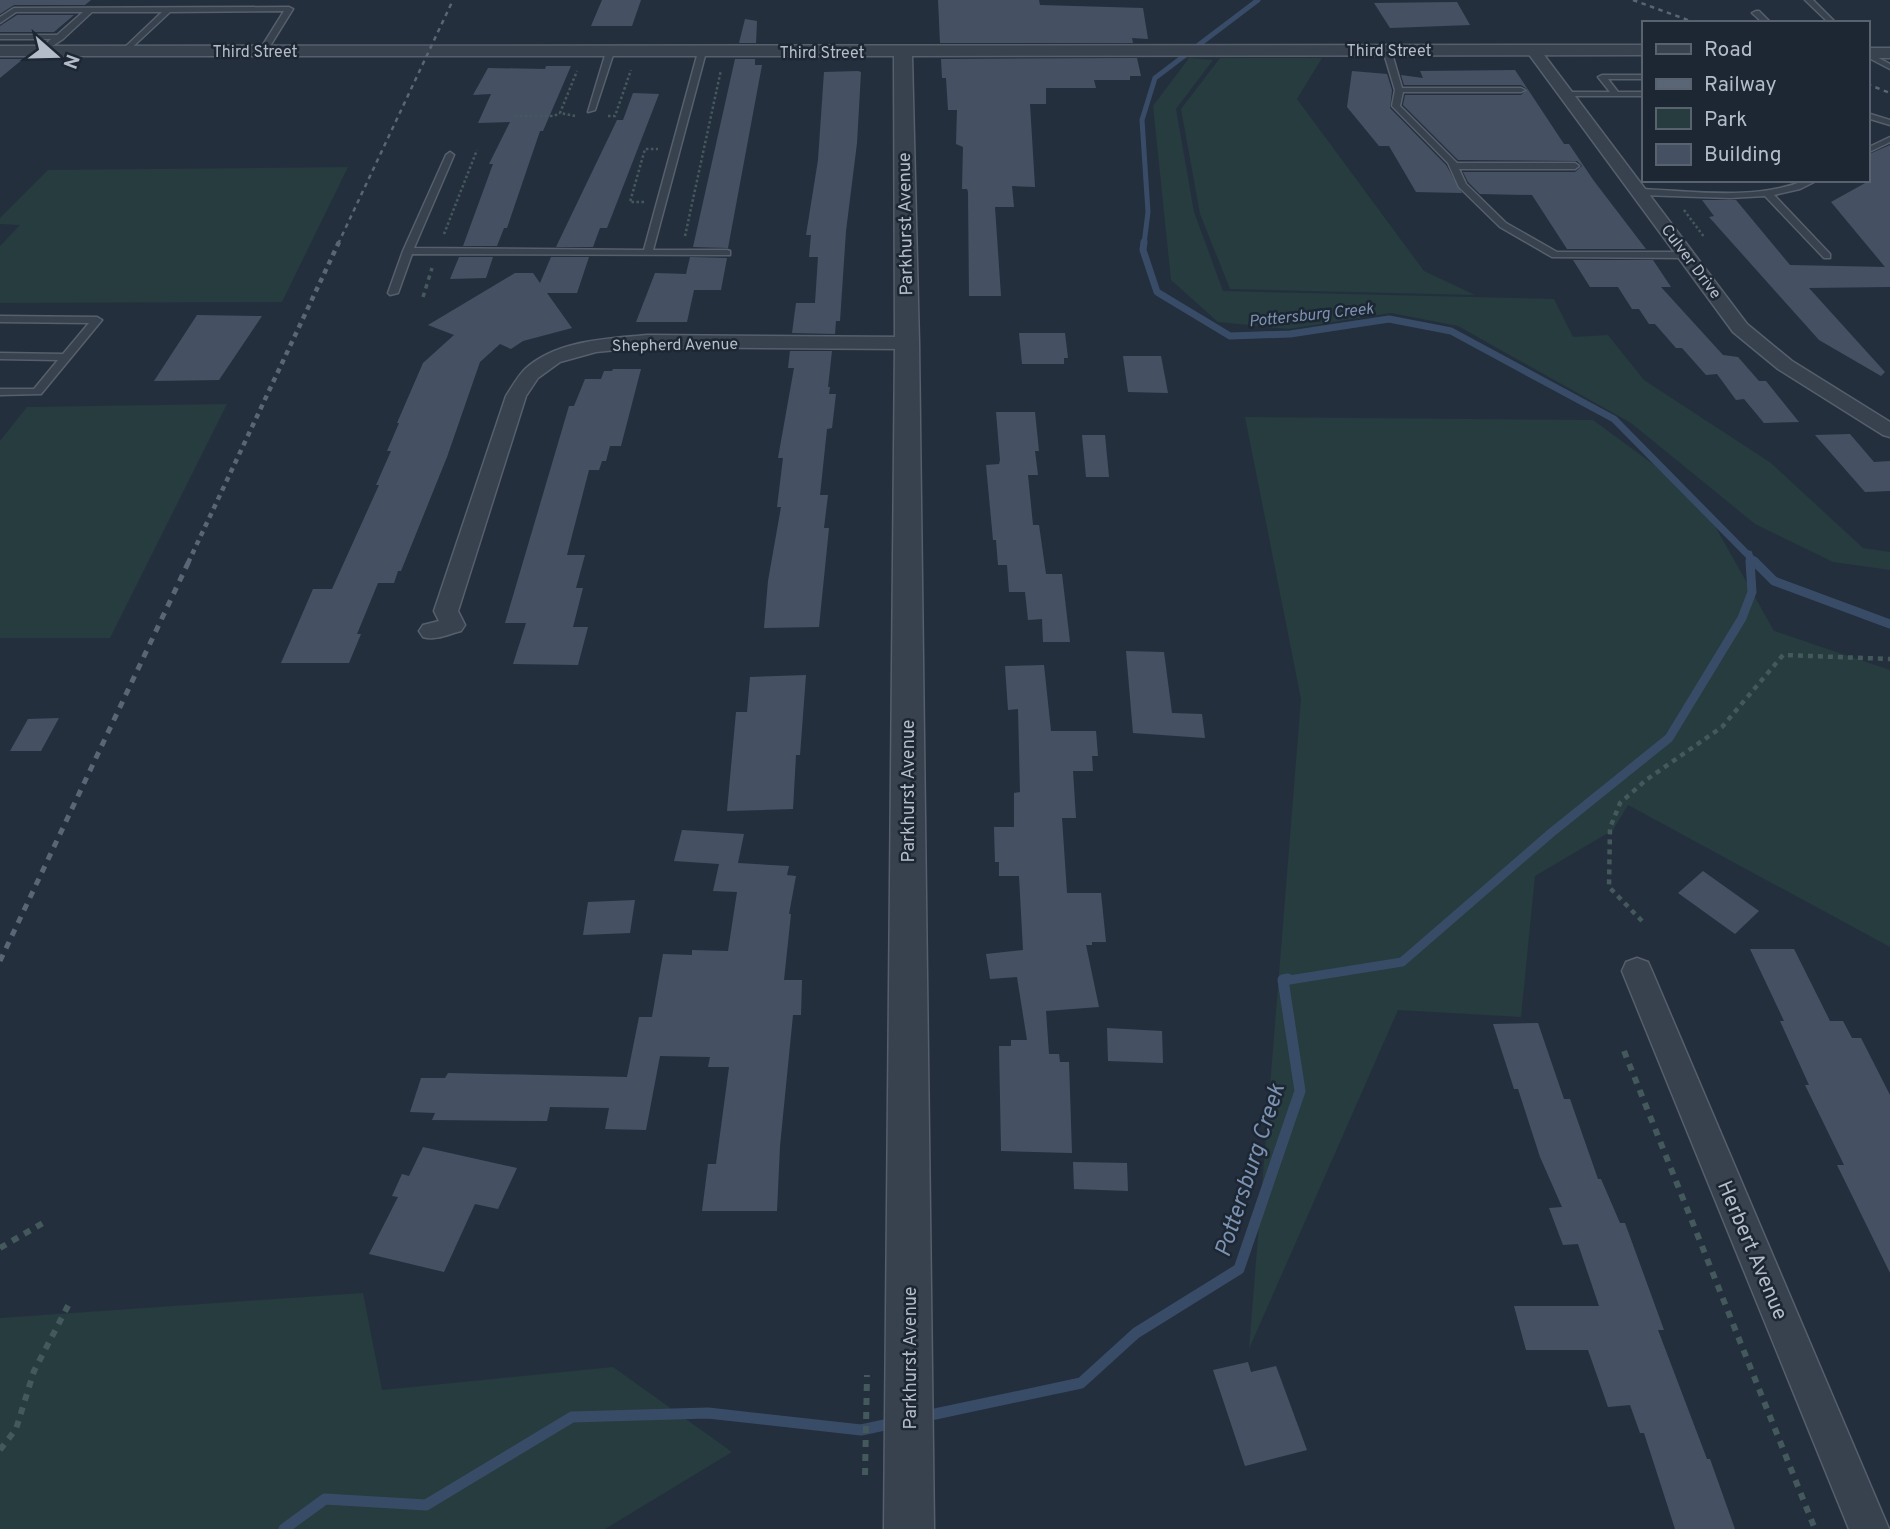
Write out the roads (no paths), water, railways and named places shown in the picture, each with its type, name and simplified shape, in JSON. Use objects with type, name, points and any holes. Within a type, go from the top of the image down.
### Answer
[{"type":"street","name":"Culver Drive","points":[[1533,50],[1740,328],[1785,365],[1890,431]]},
{"type":"street","name":"Third Street","points":[[0,51],[1642,50]]},
{"type":"street","name":"Parkhurst Avenue","points":[[895,1497],[910,1352],[907,343],[903,52]]},
{"type":"street","points":[[1869,54],[1890,53]]},
{"type":"street","name":"Shepherd Avenue","points":[[431,631],[453,625],[446,611],[516,397],[531,374],[553,358],[595,346],[647,341],[907,343]]},
{"type":"street","name":"Herbert Avenue","points":[[1637,971],[1869,1529]]},
{"type":"lane","points":[[208,10],[217,0]]},
{"type":"lane","points":[[263,51],[296,0]]},
{"type":"lane","points":[[1808,0],[1831,21]]},
{"type":"lane","points":[[0,21],[14,10],[289,9]]},
{"type":"lane","points":[[42,51],[90,10]]},
{"type":"lane","points":[[126,51],[166,10]]},
{"type":"lane","points":[[1756,13],[1766,21]]},
{"type":"lane","points":[[0,37],[60,37]]},
{"type":"lane","points":[[1387,50],[1399,90],[1396,106],[1454,166],[1462,185],[1503,225],[1555,255],[1688,255]]},
{"type":"lane","points":[[591,110],[610,52]]},
{"type":"lane","points":[[648,252],[702,52]]},
{"type":"lane","points":[[1869,55],[1890,66]]},
{"type":"lane","points":[[1615,93],[1602,77],[1642,77]]},
{"type":"lane","points":[[1399,90],[1521,90]]},
{"type":"lane","points":[[1566,94],[1642,94]]},
{"type":"lane","points":[[1869,116],[1890,123]]},
{"type":"lane","points":[[1869,150],[1890,139]]},
{"type":"lane","points":[[393,293],[408,251],[450,155]]},
{"type":"lane","points":[[1454,166],[1574,166]]},
{"type":"lane","points":[[1641,192],[1737,194],[1779,191],[1808,182]]},
{"type":"lane","points":[[1767,192],[1826,256]]},
{"type":"lane","points":[[408,251],[727,253]]},
{"type":"lane","points":[[0,319],[97,320],[37,392],[0,392]]},
{"type":"lane","points":[[0,356],[66,357]]},
{"type":"waterway","name":"Pottersburg Creek","points":[[1144,244],[1148,212],[1142,120],[1155,78],[1258,0]]},
{"type":"waterway","name":"Pottersburg Creek","points":[[1144,242],[1143,250],[1157,292],[1230,336],[1290,334],[1389,319],[1451,331],[1614,419],[1749,556]]},
{"type":"waterway","name":"Pottersburg Creek","points":[[1749,556],[1756,563]]},
{"type":"waterway","name":"Pottersburg Creek","points":[[1749,556],[1750,563]]},
{"type":"waterway","name":"Pottersburg Creek","points":[[1283,981],[1402,962],[1551,833],[1669,738],[1742,618],[1752,592],[1750,561]]},
{"type":"waterway","name":"Pottersburg Creek","points":[[1756,563],[1774,581],[1890,624]]},
{"type":"waterway","name":"Pottersburg Creek","points":[[1283,981],[1288,979]]},
{"type":"waterway","name":"Pottersburg Creek","points":[[921,1417],[1081,1383],[1136,1333],[1239,1269],[1300,1091],[1283,981]]},
{"type":"waterway","name":"Pottersburg Creek","points":[[284,1529],[325,1499],[426,1505],[572,1417],[708,1413],[861,1430],[894,1423]]},
{"type":"railway","points":[[338,244],[453,0]]},
{"type":"railway","points":[[1633,0],[1691,21]]},
{"type":"railway","points":[[1869,85],[1890,93]]},
{"type":"railway","points":[[188,563],[339,242]]},
{"type":"railway","points":[[0,961],[189,561]]}]
